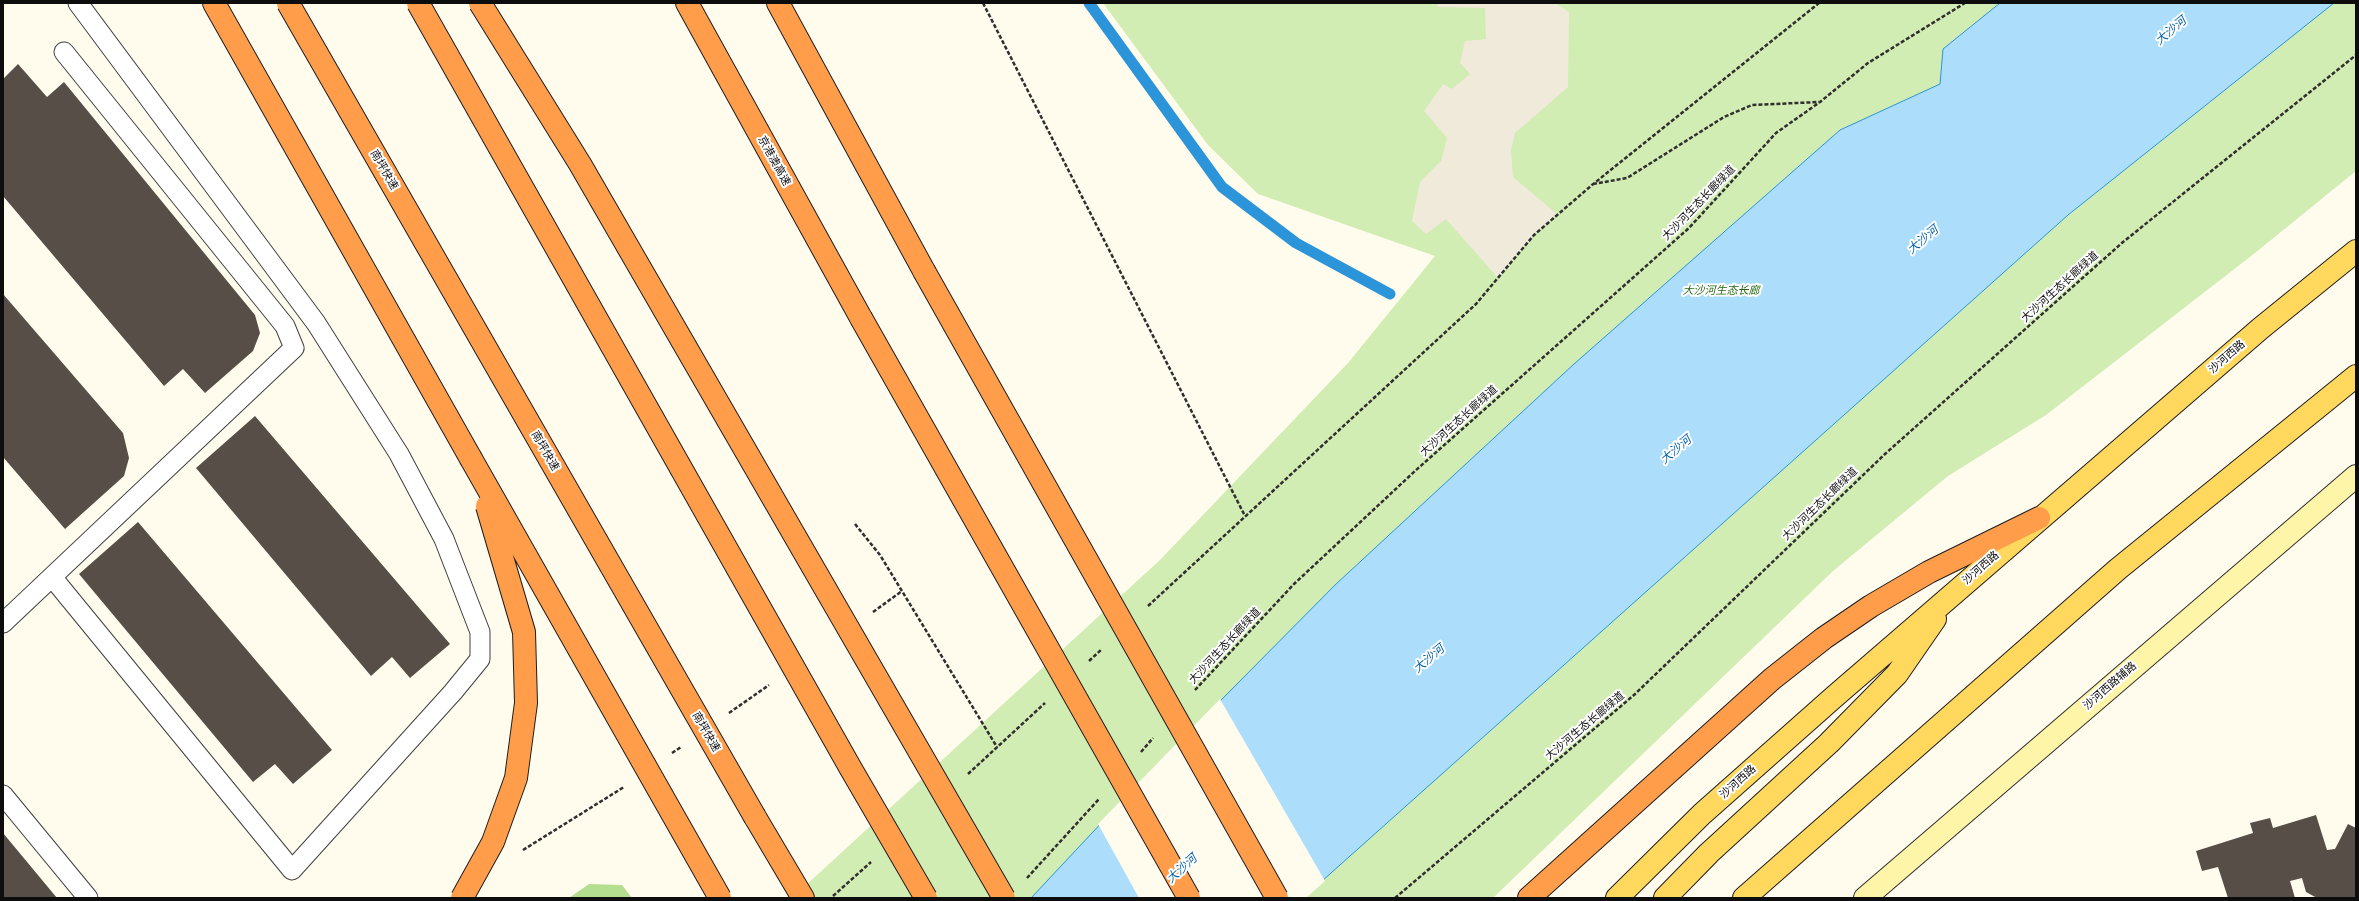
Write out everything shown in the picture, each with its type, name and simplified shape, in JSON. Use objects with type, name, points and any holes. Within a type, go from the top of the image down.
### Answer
[{"type":"highway","points":[[214,3],[720,898]]},
{"type":"highway","name":"南坪快速","points":[[288,3],[803,898]]},
{"type":"highway","points":[[418,3],[850,769],[926,898]]},
{"type":"highway","points":[[480,3],[580,164],[1004,898]]},
{"type":"highway","name":"京港澳高速","points":[[687,3],[861,318],[1190,898]]},
{"type":"highway","points":[[778,3],[924,271],[1277,898]]},
{"type":"highway","points":[[462,898],[493,842],[516,778],[526,703],[524,632],[499,542],[470,457]]},
{"type":"highway","points":[[1529,898],[1772,679],[1824,638],[1871,606],[1929,572],[2039,518]]},
{"type":"main road","name":"沙河西路","points":[[1617,898],[1702,814],[1951,595],[2261,328],[2356,251]]},
{"type":"main road","points":[[1744,898],[2118,569],[2356,376]]},
{"type":"main road","name":"沙河西路辅路","points":[[1865,898],[2356,476]]},
{"type":"main road","points":[[1665,898],[1709,853],[1829,743],[1897,674],[1951,595]]},
{"type":"lane","points":[[52,577],[292,870],[448,698],[480,659],[480,632],[446,546],[399,454],[316,323],[78,3]]},
{"type":"lane","points":[[3,623],[294,348],[285,326],[64,52]]},
{"type":"lane","points":[[3,795],[88,898]]},
{"type":"path","points":[[983,3],[1245,516]]},
{"type":"path","points":[[1147,607],[1476,304],[1534,235],[1592,185],[1819,3]]},
{"type":"path","name":"大沙河生态长廊绿道","points":[[1194,691],[1294,584],[1361,520],[1689,228],[1776,133],[1820,102],[1868,63],[1965,3]]},
{"type":"path","name":"大沙河生态长廊绿道","points":[[1395,898],[1634,695],[1885,454],[2123,242],[2356,55]]},
{"type":"path","points":[[1592,185],[1626,178],[1724,116],[1752,105],[1820,102]]},
{"type":"path","points":[[855,524],[880,555],[997,747]]},
{"type":"path","points":[[870,614],[902,591]]},
{"type":"path","points":[[1083,667],[1106,645]]},
{"type":"path","points":[[726,715],[772,683]]},
{"type":"path","points":[[963,779],[1049,699]]},
{"type":"path","points":[[1137,756],[1158,732]]},
{"type":"path","points":[[667,757],[686,743]]},
{"type":"path","points":[[516,854],[602,803],[628,784]]},
{"type":"path","points":[[1026,879],[1100,798]]},
{"type":"path","points":[[831,898],[877,856]]},
{"type":"green space","name":"大沙河生态长廊","points":[[1103,3],[2356,3],[2356,171],[2255,253],[2046,415],[1948,476],[1833,571],[1493,898],[792,898],[1161,559],[1348,363],[1435,256],[1258,194],[1208,145]]},
{"type":"green space","points":[[589,884],[622,885],[632,898],[569,898]]},
{"type":"shaded area","points":[[1437,3],[1555,3],[1569,12],[1568,87],[1515,133],[1511,150],[1513,177],[1557,214],[1534,235],[1498,278],[1446,219],[1426,234],[1412,221],[1420,182],[1441,161],[1447,138],[1424,111],[1443,84],[1452,89],[1470,74],[1460,63],[1465,41],[1486,39],[1485,8],[1438,7]]},
{"type":"water","name":"大沙河","points":[[2000,3],[2334,3],[2068,215],[1303,898],[1031,898],[1137,785],[1335,585],[1574,364],[1840,130],[1940,84],[1943,49]]},
{"type":"pier","points":[[1220,699],[1325,881],[1306,898],[1139,898],[1098,824]]},
{"type":"building","points":[[18,64],[47,97],[64,82],[255,315],[260,333],[253,351],[205,393],[183,369],[164,386],[3,196],[3,79]]},
{"type":"building","points":[[3,294],[123,433],[129,458],[124,476],[65,529],[3,457]]},
{"type":"building","points":[[255,416],[450,644],[410,678],[392,657],[371,676],[196,468]]},
{"type":"building","points":[[138,522],[332,750],[293,784],[275,764],[253,782],[79,574]]},
{"type":"building","points":[[2316,815],[2327,850],[2335,849],[2348,824],[2356,828],[2356,898],[2317,898],[2306,892],[2302,878],[2290,881],[2295,898],[2228,898],[2218,867],[2202,871],[2196,851],[2253,833],[2250,823],[2270,818],[2273,828]]},
{"type":"building","points":[[3,833],[57,898],[3,898]]},
{"type":"waterway","points":[[1089,3],[1222,187],[1296,243],[1390,294]]}]
